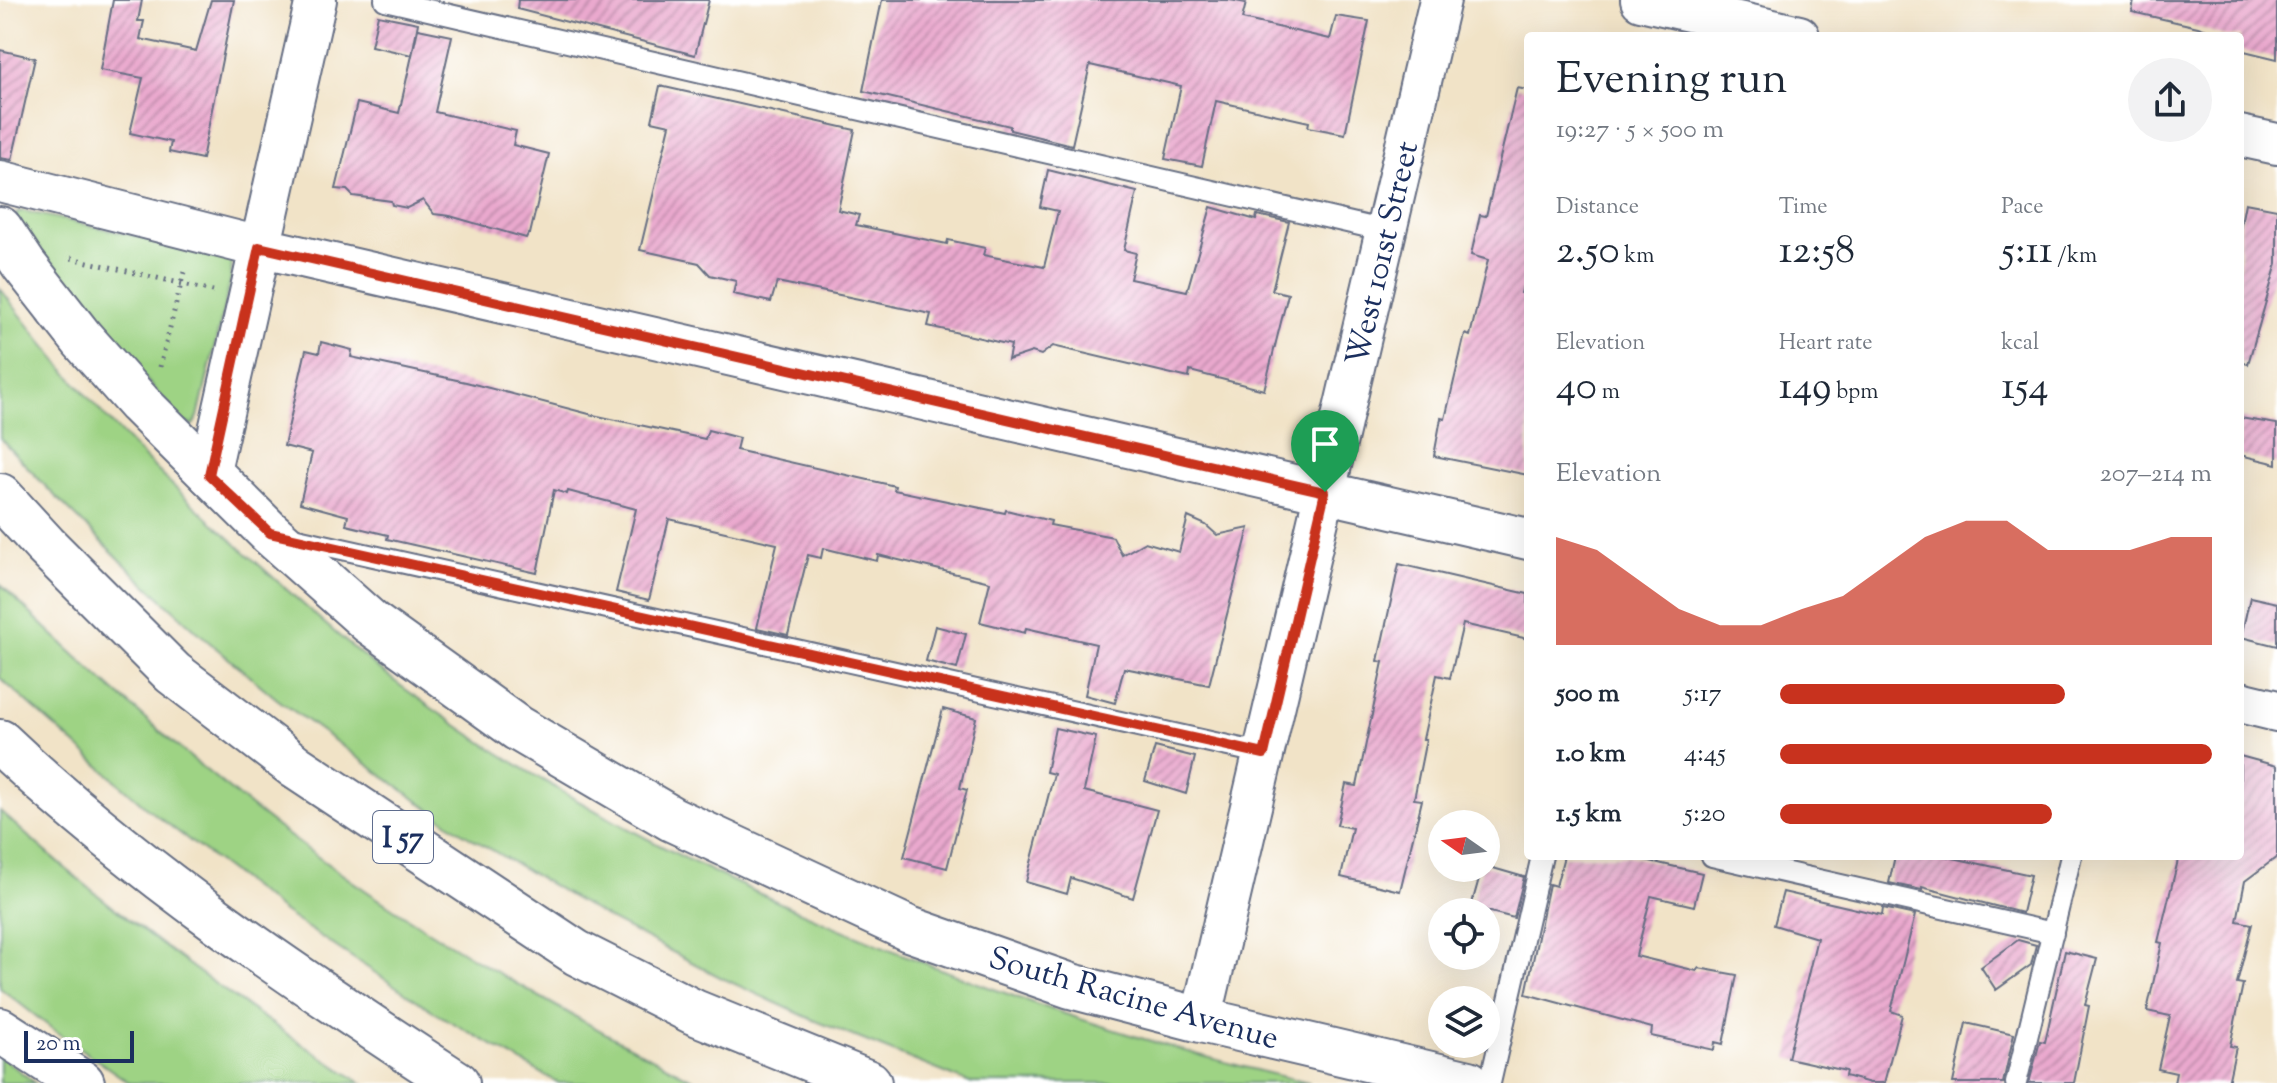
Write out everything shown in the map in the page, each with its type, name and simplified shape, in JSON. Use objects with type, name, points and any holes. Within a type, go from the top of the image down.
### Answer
[{"type":"main road","name":"South Racine Avenue","points":[[0,229],[82,339],[139,403],[270,533],[370,622],[517,728],[672,819],[909,929],[1056,981],[1201,1020],[1469,1083]]},
{"type":"main road","name":"I 57","points":[[0,496],[173,673],[296,767],[577,953],[694,1012],[869,1083]]},
{"type":"main road","points":[[0,742],[37,777],[177,894],[316,992],[457,1083]]},
{"type":"main road","points":[[0,1030],[82,1083]]},
{"type":"street","points":[[209,475],[316,0]]},
{"type":"street","name":"West 101st Street","points":[[1201,1020],[1440,0]]},
{"type":"street","points":[[1641,0],[1730,28],[1764,32]]},
{"type":"street","points":[[0,181],[259,247],[1524,538]]},
{"type":"street","points":[[2244,703],[2277,711]]},
{"type":"lane","points":[[385,0],[1386,231]]},
{"type":"lane","points":[[270,533],[1264,754]]},
{"type":"lane","points":[[1490,1083],[1541,860]]},
{"type":"lane","points":[[1730,860],[2053,933]]},
{"type":"lane","points":[[2016,1083],[2070,860]]},
{"type":"path","points":[[66,257],[222,293]]},
{"type":"path","points":[[160,367],[187,260]]},
{"type":"green space","points":[[24,211],[229,256],[232,262],[231,278],[198,417],[193,425],[182,422],[80,302],[16,218],[17,212]]},
{"type":"green space","points":[[0,288],[101,411],[222,532],[401,686],[527,770],[658,844],[795,910],[864,939],[1074,1017],[1167,1046],[1310,1083],[970,1083],[811,1019],[722,978],[609,919],[458,830],[277,699],[209,642],[142,581],[0,438]]},
{"type":"green space","points":[[0,584],[149,722],[307,849],[362,888],[488,967],[700,1083],[559,1083],[439,1015],[285,913],[148,809],[0,678]]},
{"type":"green space","points":[[0,811],[42,849],[175,955],[267,1021],[362,1083],[130,1083],[55,1031],[0,988]]},
{"type":"green space","points":[[0,1056],[35,1083],[0,1083]]},
{"type":"building","points":[[113,0],[142,0],[138,21],[144,21],[140,39],[196,51],[211,0],[234,0],[202,159],[169,152],[171,142],[130,133],[143,78],[100,70]]},
{"type":"building","points":[[518,0],[709,0],[695,55],[517,9]]},
{"type":"building","points":[[882,0],[1230,0],[1246,3],[1242,19],[1330,39],[1336,16],[1369,21],[1345,134],[1308,127],[1309,122],[1216,101],[1202,166],[1165,159],[1181,86],[1090,65],[1072,145],[1010,130],[1010,126],[863,91]]},
{"type":"building","points":[[2134,0],[2277,0],[2277,59],[2244,51],[2244,32],[2212,32],[2132,12]]},
{"type":"building","points":[[378,15],[418,23],[412,55],[371,46]]},
{"type":"building","points":[[418,29],[452,36],[435,112],[516,131],[513,145],[549,154],[530,234],[526,238],[434,214],[423,200],[407,208],[392,205],[391,201],[353,196],[347,190],[336,189],[357,103],[399,113]]},
{"type":"building","points":[[0,50],[35,58],[12,160],[0,158]]},
{"type":"building","points":[[660,86],[855,130],[838,210],[859,215],[856,225],[947,244],[948,240],[985,248],[983,255],[1044,267],[1058,211],[1040,207],[1048,170],[1137,192],[1124,250],[1136,253],[1130,279],[1187,291],[1211,207],[1256,220],[1257,215],[1289,222],[1272,290],[1288,294],[1264,390],[1190,371],[1189,378],[1053,346],[1041,355],[1032,352],[1008,360],[1011,345],[928,326],[931,314],[777,282],[771,302],[733,294],[736,281],[710,275],[699,263],[640,250],[670,125],[652,121]]},
{"type":"building","points":[[1517,88],[1524,89],[1524,283],[1521,293],[1524,294],[1524,474],[1434,456],[1441,418],[1445,419],[1465,334],[1470,336],[1488,260],[1471,255],[1480,215],[1486,216]]},
{"type":"building","points":[[2245,203],[2277,209],[2277,263],[2248,364],[2244,363]]},
{"type":"building","points":[[321,342],[352,350],[351,357],[705,439],[708,430],[739,438],[736,450],[895,486],[894,490],[1005,513],[1006,510],[1051,521],[1050,525],[1113,537],[1122,555],[1145,542],[1179,552],[1188,517],[1206,525],[1217,535],[1249,528],[1209,685],[1124,668],[1115,703],[1085,695],[1096,644],[1026,628],[1025,633],[980,622],[990,582],[878,555],[877,561],[823,548],[821,558],[808,555],[788,635],[757,628],[777,544],[669,519],[649,600],[616,592],[636,509],[568,491],[567,494],[554,490],[537,573],[387,539],[388,535],[346,525],[348,516],[300,503],[312,453],[284,446],[306,350],[319,353]]},
{"type":"building","points":[[2244,419],[2277,424],[2277,464],[2244,456]]},
{"type":"building","points":[[1399,564],[1524,593],[1524,638],[1463,624],[1450,678],[1437,675],[1414,799],[1422,800],[1400,891],[1341,877],[1352,828],[1337,825],[1346,784],[1357,786],[1383,662],[1378,661]]},
{"type":"building","points":[[2250,597],[2277,603],[2277,646],[2244,638]]},
{"type":"building","points":[[935,626],[966,634],[957,669],[926,661]]},
{"type":"building","points":[[943,709],[976,718],[960,788],[967,790],[947,868],[904,857]]},
{"type":"building","points":[[1055,728],[1096,737],[1084,791],[1157,810],[1133,898],[1071,878],[1067,894],[1026,882],[1054,774],[1046,772]]},
{"type":"building","points":[[1155,747],[1195,757],[1186,794],[1145,781]]},
{"type":"building","points":[[2244,757],[2277,766],[2277,857],[2245,881],[2237,921],[2252,924],[2237,983],[2243,984],[2230,1046],[2236,1047],[2228,1083],[2174,1083],[2176,1073],[2158,1069],[2170,1016],[2147,1011],[2162,943],[2158,942],[2178,860],[2244,860]]},
{"type":"building","points":[[1563,860],[1645,860],[1702,873],[1694,906],[1651,896],[1636,956],[1697,971],[1698,968],[1737,975],[1723,1044],[1715,1042],[1714,1050],[1651,1036],[1652,1028],[1526,994],[1549,884],[1556,886]]},
{"type":"building","points":[[1894,860],[1962,860],[2031,875],[2022,913],[1922,887],[1922,890],[1889,883]]},
{"type":"building","points":[[1500,870],[1524,877],[1514,918],[1500,914],[1500,898],[1474,898],[1478,882],[1500,882]]},
{"type":"building","points":[[1783,892],[1882,915],[1883,908],[1915,915],[1891,1011],[1902,1015],[1884,1083],[1870,1083],[1845,1076],[1846,1071],[1788,1058],[1817,938],[1774,925]]},
{"type":"building","points":[[2018,940],[2036,945],[2031,965],[1996,990],[1981,967]]},
{"type":"building","points":[[2065,951],[2097,959],[2085,1005],[2089,1006],[2074,1083],[2029,1083],[2040,1041],[2045,1042]]},
{"type":"building","points":[[1966,1023],[2014,1034],[2003,1083],[1953,1083]]},
{"type":"route","points":[[259,247],[1325,492],[1264,754],[270,533],[209,475],[259,247]]}]
